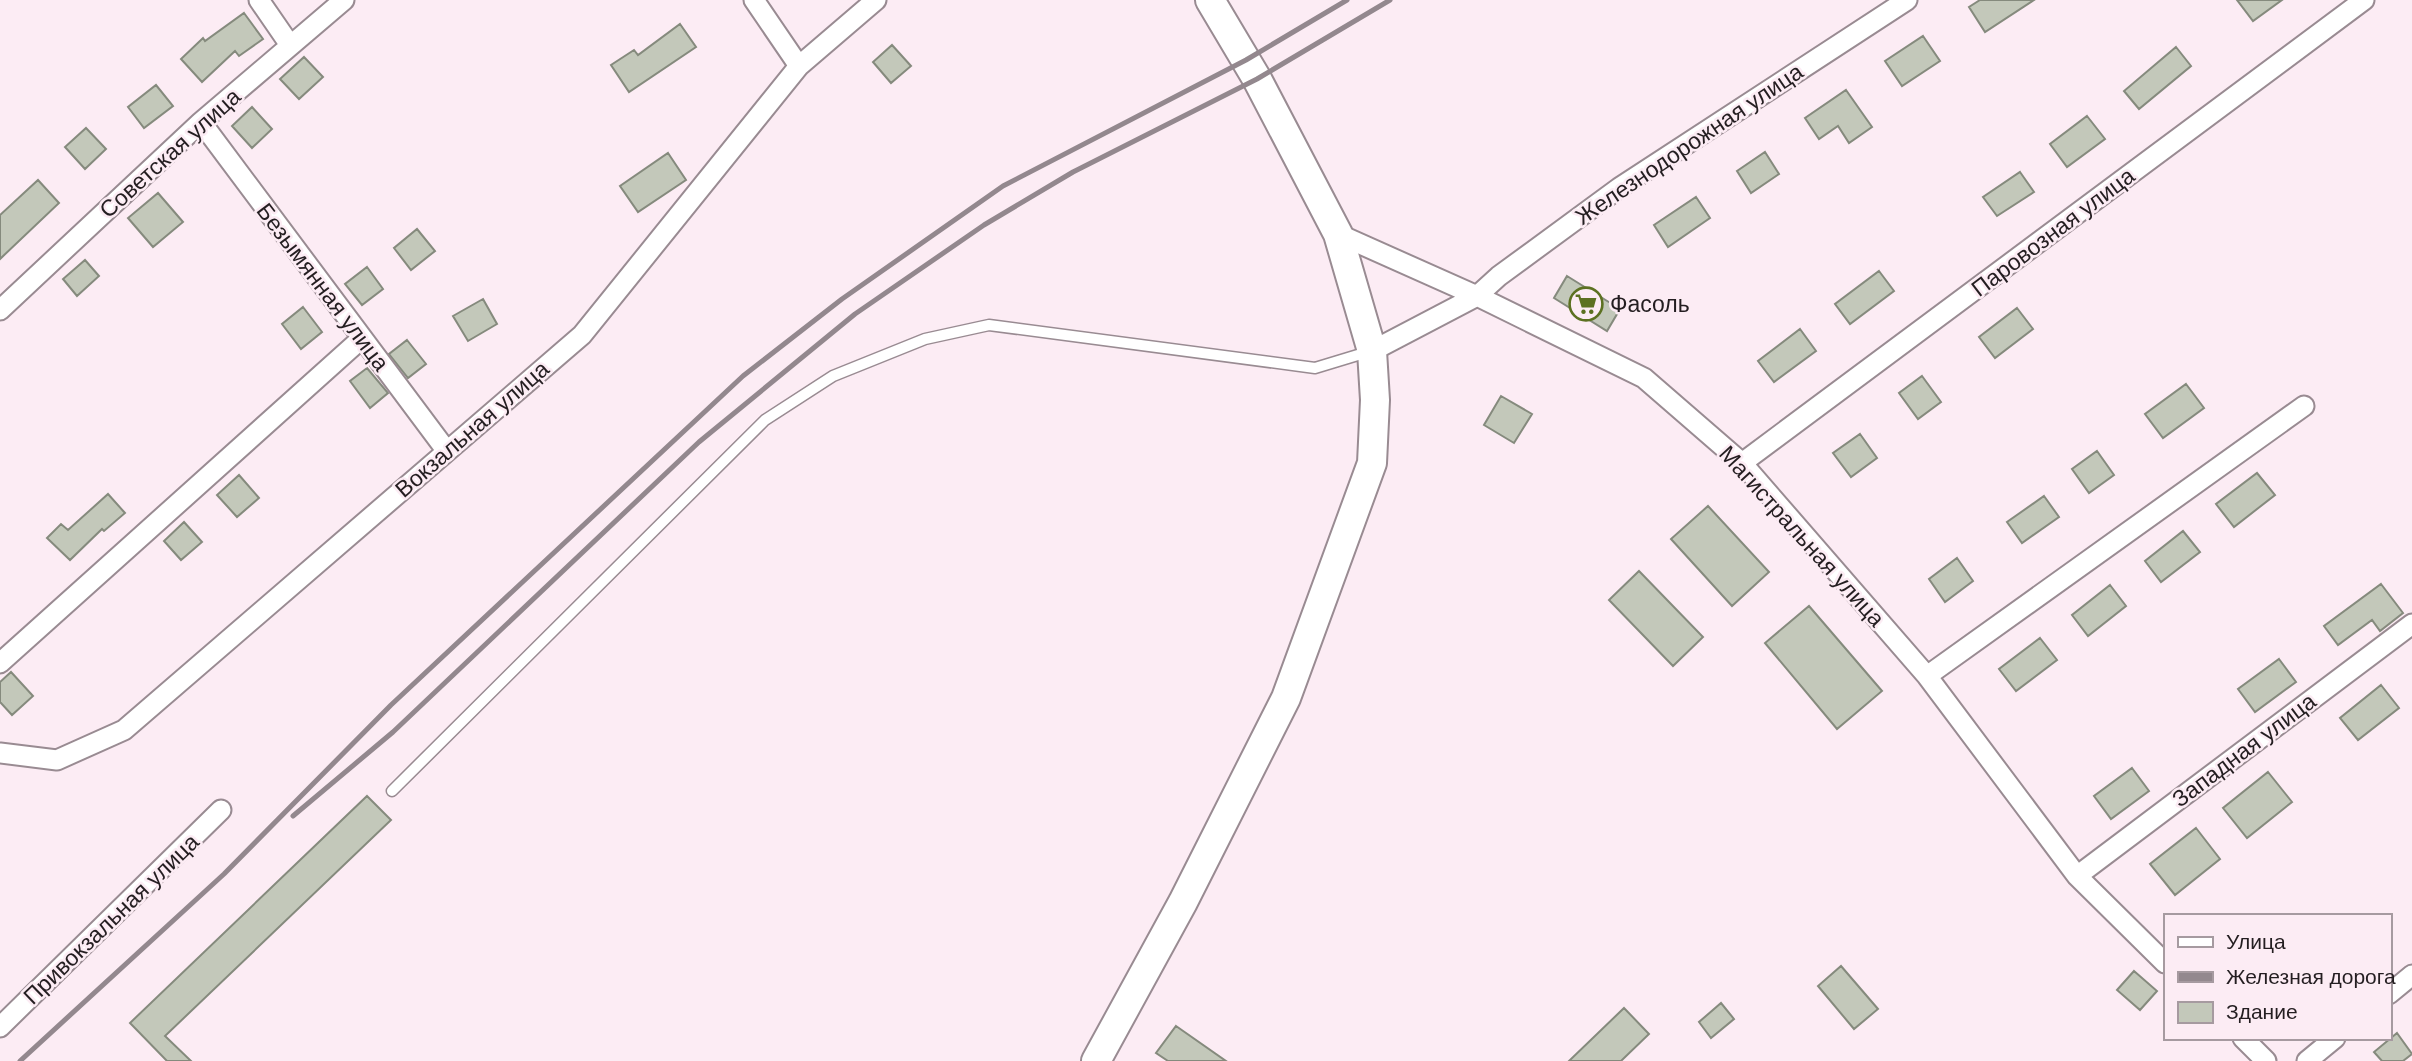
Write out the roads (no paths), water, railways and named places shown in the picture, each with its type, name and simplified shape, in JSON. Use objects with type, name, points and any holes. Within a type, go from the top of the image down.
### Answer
[{"type":"street","points":[[258,0],[290,45]]},
{"type":"street","name":"Советская улица","points":[[0,310],[201,122],[344,0]]},
{"type":"street","points":[[754,0],[799,66]]},
{"type":"street","name":"Вокзальная улица","points":[[0,752],[57,760],[124,730],[582,335],[799,66],[876,0]]},
{"type":"street","points":[[1096,1061],[1183,901],[1286,698],[1372,463],[1375,400],[1372,351],[1338,234],[1258,79],[1210,0]]},
{"type":"street","name":"Железнодорожная улица","points":[[1372,351],[1477,296],[1499,276],[1619,188],[1908,0]]},
{"type":"street","name":"Паровозная улица","points":[[1742,463],[2364,0]]},
{"type":"street","name":"Безымянная улица","points":[[201,122],[446,450]]},
{"type":"street","name":"Магистральная улица","points":[[1338,234],[1477,296],[1644,379],[1742,463],[1927,676],[2077,876],[2164,962]]},
{"type":"street","points":[[0,663],[361,339]]},
{"type":"street","points":[[1927,676],[2304,406]]},
{"type":"street","name":"Западная улица","points":[[2077,876],[2412,624]]},
{"type":"street","name":"Привокзальная улица","points":[[0,1027],[221,810]]},
{"type":"street","points":[[2391,992],[2412,975]]},
{"type":"street","points":[[2245,1040],[2266,1061]]},
{"type":"street","points":[[2307,1061],[2333,1040]]},
{"type":"lane","points":[[392,791],[765,420],[832,376],[926,339],[989,326],[1315,368],[1372,351]]},
{"type":"railway","points":[[20,1061],[224,874],[391,705],[743,376],[842,299],[1003,186],[1246,60],[1347,0]]},
{"type":"railway","points":[[293,816],[393,732],[699,442],[855,314],[984,225],[1073,172],[1257,79],[1390,0]]},
{"type":"place","name":"Фасоль","points":[[1586,304]]}]
